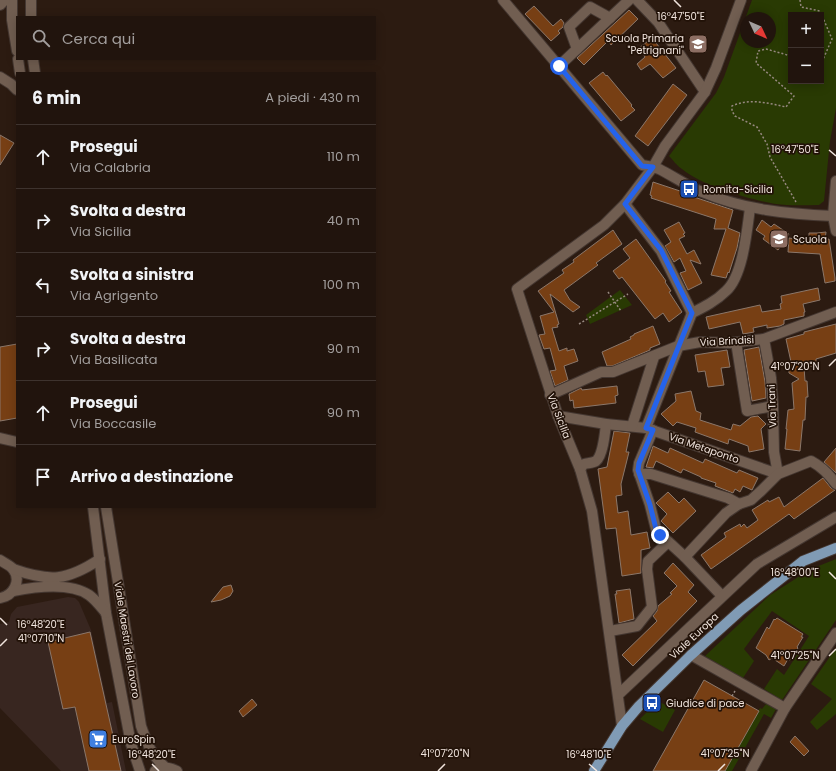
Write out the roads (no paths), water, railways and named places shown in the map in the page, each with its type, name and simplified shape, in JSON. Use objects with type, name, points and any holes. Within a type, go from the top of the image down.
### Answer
[{"type":"main road","name":"Viale Europa","points":[[594,771],[622,726],[639,706],[691,655],[741,610],[803,561],[836,548]]},
{"type":"street","points":[[0,5],[5,0]]},
{"type":"street","points":[[16,45],[12,20],[13,0],[20,0]]},
{"type":"street","points":[[31,0],[31,16]]},
{"type":"street","points":[[559,66],[629,0]]},
{"type":"street","points":[[637,0],[658,22],[704,92]]},
{"type":"street","name":"Via Sicilia","points":[[622,726],[610,631],[592,511],[580,469],[550,395],[517,289],[604,225],[625,204],[653,167],[665,146],[704,92],[716,68],[741,0]]},
{"type":"street","points":[[506,1],[642,166],[659,169],[701,192],[750,208],[835,222],[836,181]]},
{"type":"street","points":[[577,49],[568,27],[590,7],[610,18]]},
{"type":"street","points":[[18,60],[20,72]]},
{"type":"street","points":[[33,60],[35,72]]},
{"type":"street","points":[[0,77],[16,89]]},
{"type":"street","points":[[625,204],[661,250],[692,313]]},
{"type":"street","points":[[722,596],[656,529],[650,505],[639,474],[639,463],[649,429],[678,346],[692,313],[712,303],[728,290],[737,275],[743,255],[750,208]]},
{"type":"street","name":"Via Brindisi","points":[[550,395],[601,372],[613,372],[654,357],[678,346],[700,342],[730,343],[764,339],[836,312]]},
{"type":"street","name":"Via Trani","points":[[764,339],[771,378],[773,441],[778,474]]},
{"type":"street","points":[[736,342],[747,410],[773,406]]},
{"type":"street","points":[[632,426],[654,357]]},
{"type":"street","name":"Via Metaponto","points":[[558,416],[649,429],[778,474]]},
{"type":"street","points":[[580,469],[584,464],[596,460],[600,454],[606,424]]},
{"type":"street","points":[[0,438],[16,442]]},
{"type":"street","points":[[685,557],[726,513],[739,504],[756,496],[778,474],[811,461],[825,471],[836,484]]},
{"type":"street","points":[[639,474],[651,474],[728,498],[739,504]]},
{"type":"street","name":"Viale Maestri del Lavoro","points":[[93,508],[106,613],[131,744],[140,771]]},
{"type":"street","name":"Viale Maestri del Lavoro","points":[[106,508],[141,726],[149,748],[156,759],[171,770]]},
{"type":"street","points":[[618,695],[757,564],[836,517]]},
{"type":"street","points":[[610,631],[637,626],[652,607],[647,569],[648,561],[668,542]]},
{"type":"street","points":[[1,562],[13,569],[28,574],[44,578],[62,578],[87,568],[100,559]]},
{"type":"street","points":[[0,598],[9,595],[17,580],[13,569]]},
{"type":"street","points":[[12,591],[61,587],[76,589],[90,595],[106,613]]},
{"type":"street","points":[[751,771],[785,708],[836,633]]},
{"type":"street","points":[[691,655],[785,708]]},
{"type":"place","name":"Scuola Primaria \"Petrignani\"","points":[[698,44]]},
{"type":"place","name":"Romita-Sicilia","points":[[689,189]]},
{"type":"place","name":"Scuola","points":[[779,239]]},
{"type":"place","name":"Giudice di pace","points":[[652,703]]},
{"type":"place","name":"EuroSpin","points":[[98,739]]}]
